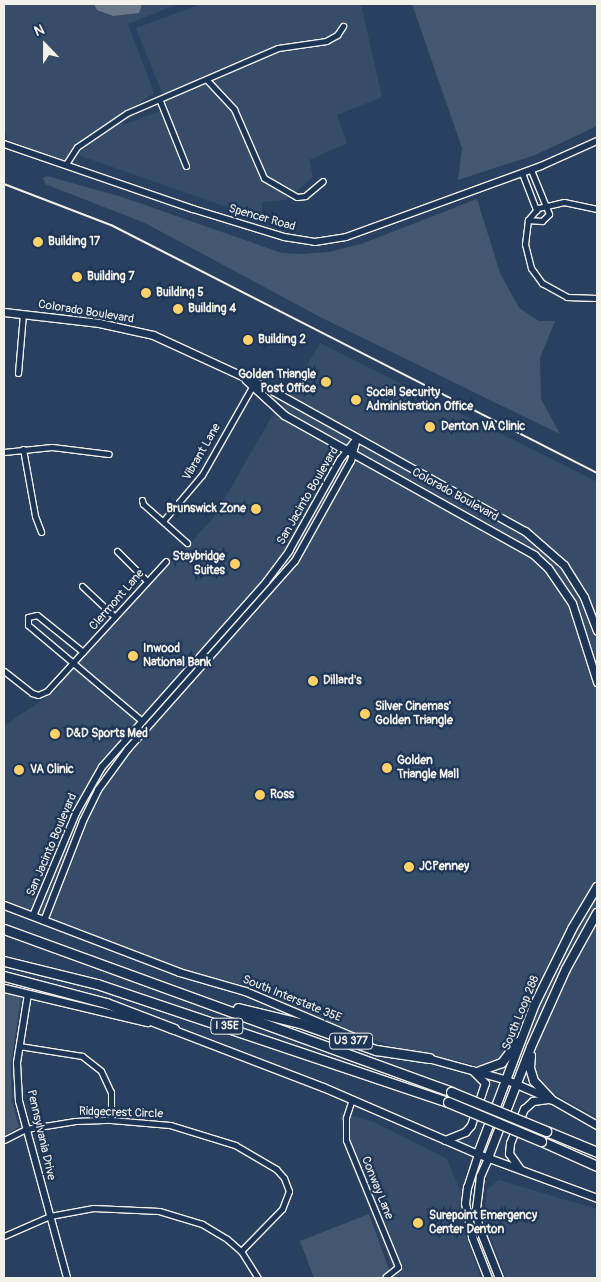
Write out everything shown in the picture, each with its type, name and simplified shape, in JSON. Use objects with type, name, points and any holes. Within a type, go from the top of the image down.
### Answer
[{"type":"highway","name":"South Loop 288","points":[[478,1154],[523,1034],[576,921],[597,886]]},
{"type":"highway","name":"South Loop 288","points":[[488,1158],[531,1047],[584,936],[597,914]]},
{"type":"highway","points":[[576,921],[589,928]]},
{"type":"highway","name":"I 35E","points":[[4,928],[451,1092],[597,1152]]},
{"type":"highway","points":[[572,929],[584,936]]},
{"type":"highway","name":"I 35E","points":[[4,961],[97,984],[448,1102],[597,1166]]},
{"type":"highway","points":[[4,976],[106,1004],[174,1029]]},
{"type":"highway","name":"US 377","points":[[184,994],[300,1024],[376,1050],[429,1058]]},
{"type":"highway","points":[[480,1071],[502,1063],[523,1034]]},
{"type":"highway","points":[[531,1047],[531,1074],[551,1099]]},
{"type":"main road","name":"Colorado Boulevard","points":[[4,312],[99,322],[153,335],[204,356],[357,438],[493,512],[549,549],[571,575],[592,616],[597,631]]},
{"type":"main road","name":"Colorado Boulevard","points":[[244,378],[284,415],[355,452],[527,550],[558,582],[579,620],[596,679]]},
{"type":"main road","points":[[579,620],[592,616]]},
{"type":"main road","name":"South Interstate 35E","points":[[4,905],[179,972],[245,991],[366,1042],[470,1068],[507,1080],[551,1099],[597,1126]]},
{"type":"main road","points":[[4,988],[174,1029],[352,1099],[488,1158],[597,1198]]},
{"type":"main road","points":[[444,1140],[465,1132],[485,1088],[481,1078],[470,1068]]},
{"type":"main road","points":[[520,1170],[509,1149],[524,1108],[533,1101],[551,1099]]},
{"type":"main road","points":[[478,1154],[466,1188],[466,1203],[472,1238],[488,1278]]},
{"type":"main road","points":[[488,1158],[480,1176],[476,1210],[478,1225],[498,1278]]},
{"type":"street","points":[[66,164],[77,147],[105,126],[278,48],[326,41],[337,35],[343,26]]},
{"type":"street","points":[[208,80],[234,109],[264,178],[297,197],[306,196],[323,180]]},
{"type":"street","points":[[160,100],[186,166]]},
{"type":"street","name":"Spencer Road","points":[[4,144],[284,238],[315,242],[346,237],[531,170],[597,141]]},
{"type":"street","points":[[528,220],[546,220],[549,214],[544,206],[531,170]]},
{"type":"street","points":[[522,173],[536,210]]},
{"type":"street","points":[[597,209],[574,202],[544,206],[536,210],[528,220],[526,255],[538,279],[567,297],[597,298]]},
{"type":"street","points":[[18,373],[23,314]]},
{"type":"street","name":"Vibrant Lane","points":[[164,521],[202,475],[252,387]]},
{"type":"street","name":"San Jacinto Boulevard","points":[[34,916],[90,785],[116,749],[290,551],[347,449],[357,438]]},
{"type":"street","name":"San Jacinto Boulevard","points":[[44,921],[83,821],[98,790],[128,749],[157,719],[295,561],[355,452],[357,438]]},
{"type":"street","points":[[4,452],[52,447],[109,454]]},
{"type":"street","points":[[24,449],[35,516],[41,532]]},
{"type":"street","points":[[142,500],[143,504],[187,543]]},
{"type":"street","points":[[314,509],[324,510]]},
{"type":"street","points":[[314,509],[320,518]]},
{"type":"street","points":[[117,551],[146,580]]},
{"type":"street","name":"Clermont Lane","points":[[4,671],[38,695],[48,691],[146,580],[166,561]]},
{"type":"street","points":[[82,586],[115,617]]},
{"type":"street","points":[[83,652],[37,615],[28,617],[28,625],[74,661],[142,720],[151,725]]},
{"type":"street","points":[[228,623],[236,630]]},
{"type":"street","points":[[150,712],[157,719]]},
{"type":"street","points":[[90,785],[98,790]]},
{"type":"street","name":"Pennsylvania Drive","points":[[28,994],[19,1046],[18,1085],[26,1129],[68,1278]]},
{"type":"street","points":[[19,1046],[82,1056],[102,1071],[111,1092],[111,1120]]},
{"type":"street","name":"Conway Lane","points":[[352,1099],[346,1118],[346,1140],[398,1267],[385,1277]]},
{"type":"street","name":"Ridgecrest Circle","points":[[4,1140],[26,1129],[75,1121],[111,1120],[170,1125],[206,1135],[248,1151],[284,1178],[288,1191],[282,1210],[241,1251]]},
{"type":"street","points":[[4,1236],[50,1216],[93,1208],[159,1211],[202,1224],[241,1251],[258,1278]]},
{"type":"shaded area","points":[[4,4],[178,4],[128,24],[154,93],[77,147],[66,164],[7,139],[4,126]]},
{"type":"shaded area","points":[[94,4],[142,4],[139,13],[113,16],[97,10]]},
{"type":"shaded area","points":[[201,4],[361,4],[382,97],[337,115],[347,143],[309,160],[313,177],[286,200],[262,202],[261,219],[81,156],[79,153],[117,124],[128,123],[168,108],[136,28]]},
{"type":"shaded area","points":[[412,4],[597,4],[597,126],[535,155],[458,180],[462,148]]},
{"type":"shaded area","points":[[47,176],[122,197],[282,253],[329,252],[361,244],[477,199],[500,273],[519,308],[539,321],[555,321],[540,358],[541,399],[560,434],[322,318],[145,223],[45,184],[43,178]]},
{"type":"shaded area","name":"Golden Triangle Mall","points":[[320,343],[597,482],[597,1117],[517,1074],[395,1047],[335,1026],[257,990],[189,971],[4,901],[4,726],[57,690],[74,661],[166,561],[181,553],[214,517],[271,418],[288,397]]},
{"type":"shaded area","points":[[4,994],[21,997],[11,1064],[12,1101],[19,1127],[4,1136]]},
{"type":"shaded area","points":[[340,1113],[371,1121],[447,1159],[461,1193],[459,1209],[463,1228],[481,1278],[397,1278],[345,1149]]},
{"type":"shaded area","points":[[499,1180],[597,1209],[597,1278],[506,1278],[484,1220],[487,1189]]},
{"type":"shaded area","points":[[369,1214],[392,1278],[314,1278],[300,1241]]},
{"type":"railway","points":[[4,184],[111,225],[597,473]]},
{"type":"place","name":"Building 17","points":[[38,242]]},
{"type":"place","name":"Building 7","points":[[77,277]]},
{"type":"place","name":"Building 5","points":[[146,293]]},
{"type":"place","name":"Building 4","points":[[178,309]]},
{"type":"place","name":"Building 2","points":[[248,340]]},
{"type":"place","name":"Golden Triangle Post Office","points":[[326,382]]},
{"type":"place","name":"Social Security Administration Office","points":[[356,400]]},
{"type":"place","name":"Denton VA Clinic","points":[[430,427]]},
{"type":"place","name":"Brunswick Zone","points":[[256,509]]},
{"type":"place","name":"Staybridge Suites","points":[[235,564]]},
{"type":"place","name":"Inwood National Bank","points":[[133,656]]},
{"type":"place","name":"Dillard's","points":[[313,681]]},
{"type":"place","name":"Silver Cinemas' Golden Triangle","points":[[365,714]]},
{"type":"place","name":"D&D Sports Med","points":[[55,734]]},
{"type":"place","name":"Golden Triangle Mall","points":[[387,768]]},
{"type":"place","name":"VA Clinic","points":[[19,770]]},
{"type":"place","name":"Ross","points":[[260,795]]},
{"type":"place","name":"JCPenney","points":[[409,867]]},
{"type":"place","name":"Surepoint Emergency Center Denton","points":[[418,1223]]}]
